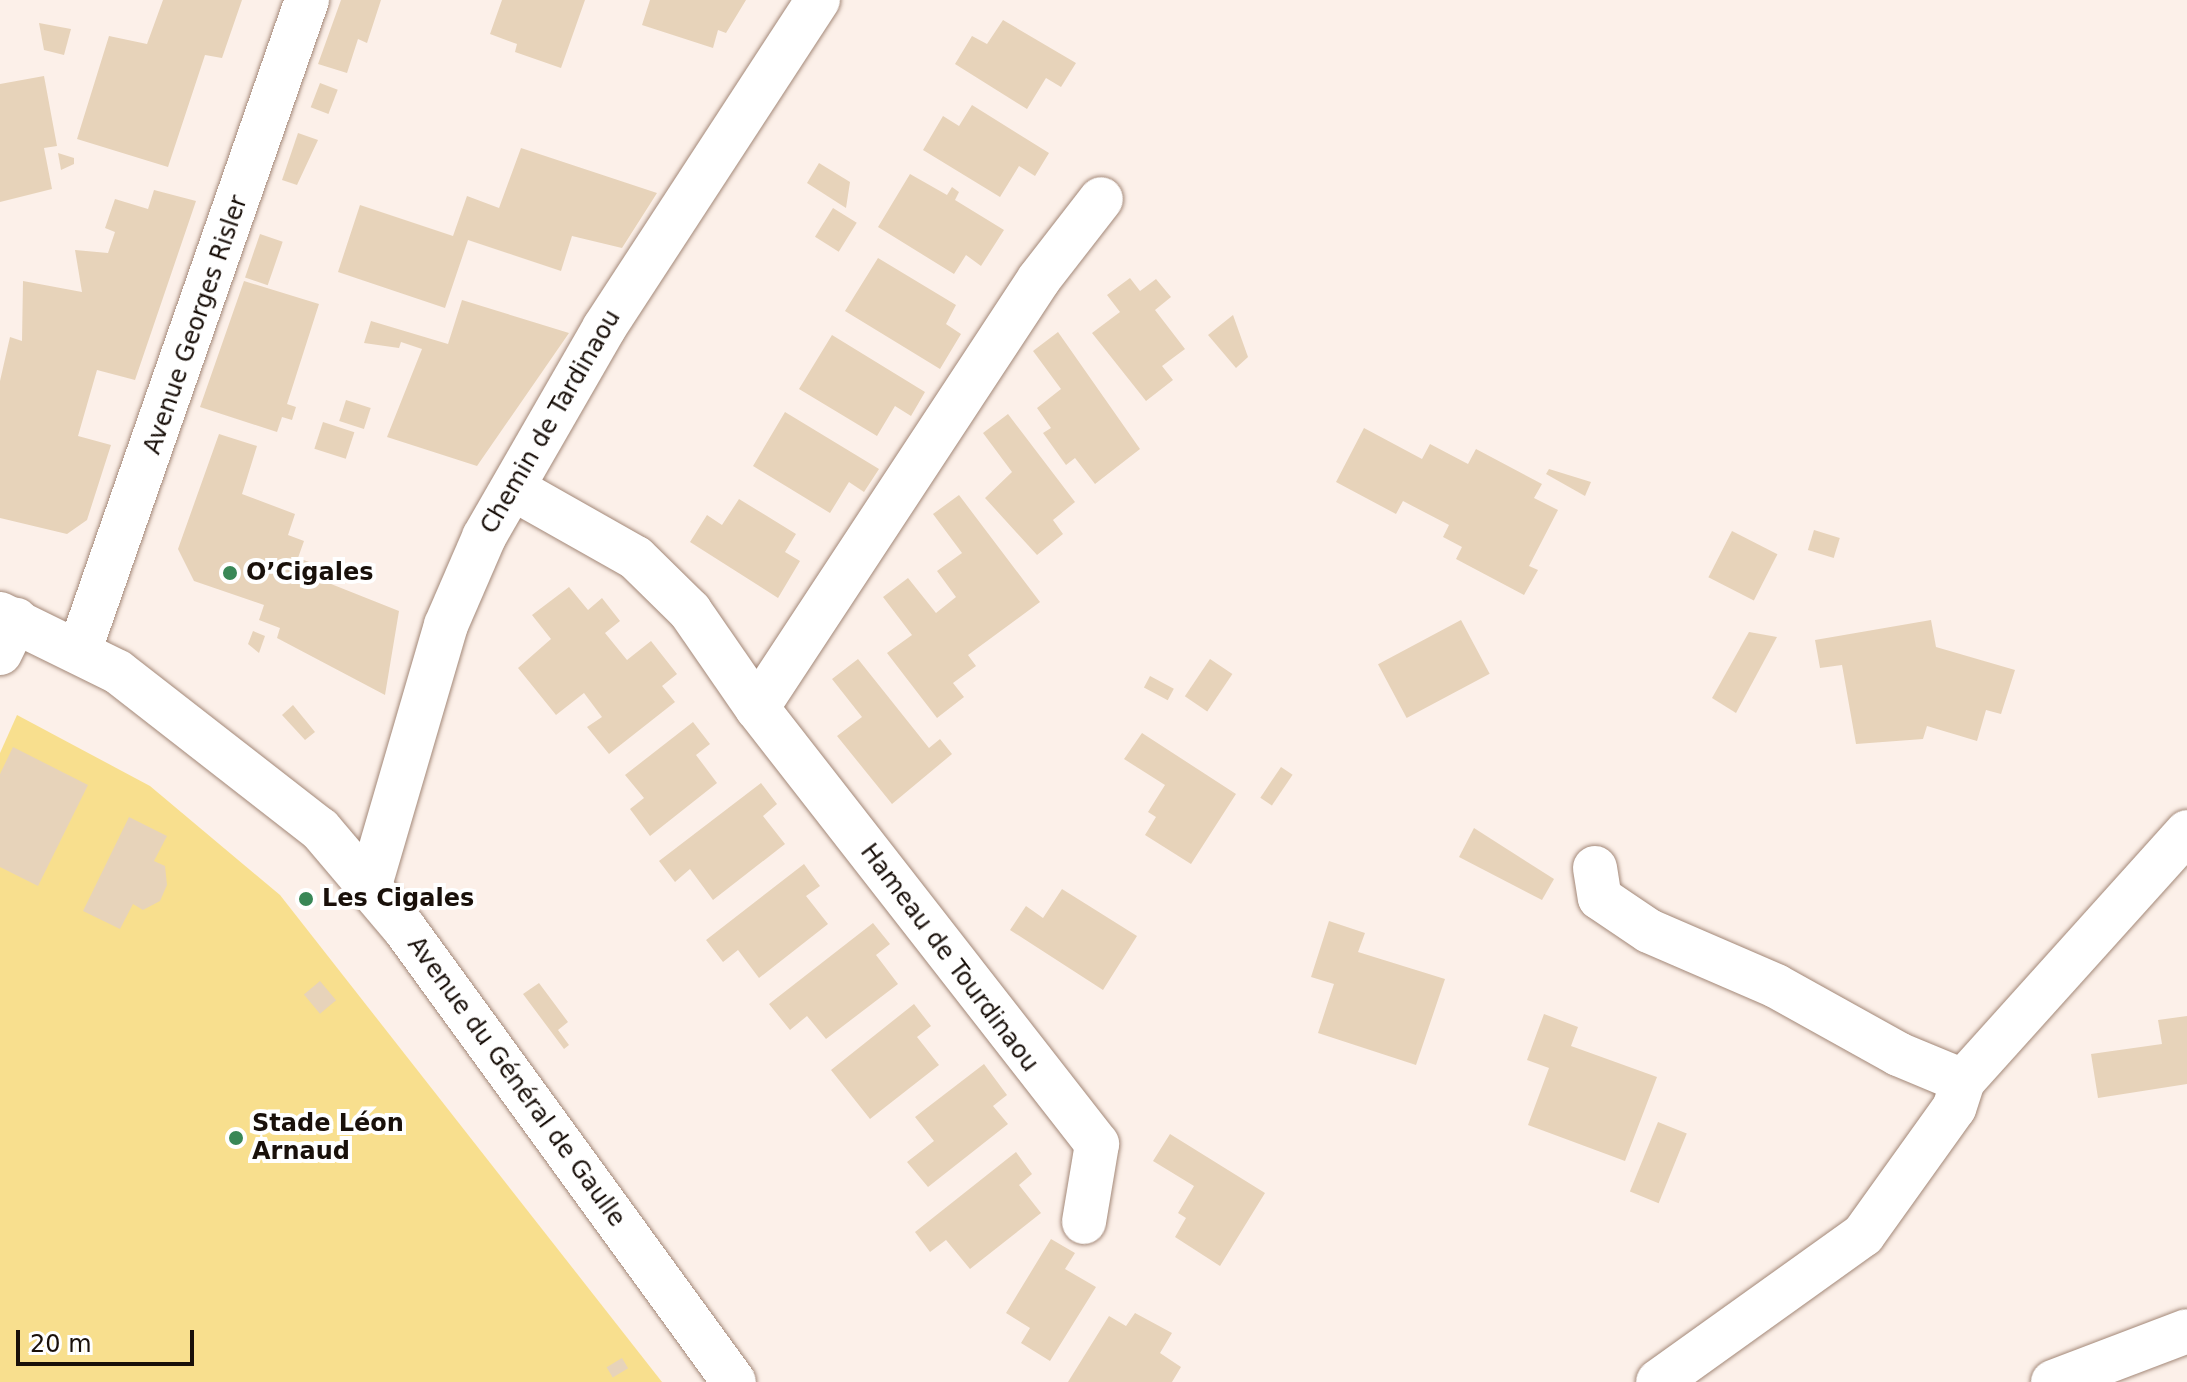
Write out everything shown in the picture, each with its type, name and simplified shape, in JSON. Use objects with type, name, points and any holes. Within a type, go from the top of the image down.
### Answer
[{"type":"street","name":"Avenue Georges Risler","points":[[80,649],[307,0]]},
{"type":"street","name":"Chemin de Tardinaou","points":[[370,885],[446,625],[484,537],[604,328],[818,0]]},
{"type":"street","points":[[757,708],[1039,279],[1101,199]]},
{"type":"street","name":"Hameau de Tourdinaou","points":[[514,489],[636,558],[690,611],[757,708],[1097,1144],[1084,1222]]},
{"type":"street","name":"Avenue du Général de Gaulle","points":[[5,629],[80,649],[249,768],[320,829],[370,885],[734,1382]]},
{"type":"street","points":[[1658,1382],[1863,1235],[1938,1132],[1963,1081],[2187,832]]},
{"type":"street","points":[[1595,868],[1600,898],[1649,931],[1776,986],[1898,1054],[1963,1081]]},
{"type":"street","points":[[2053,1382],[2187,1331]]},
{"type":"shaded area","name":"Stade Léon Arnaud","points":[[17,715],[150,786],[280,895],[662,1382],[0,1382],[0,753]]},
{"type":"building","points":[[163,0],[242,0],[222,58],[205,55],[168,167],[77,139],[109,36],[147,44]]},
{"type":"building","points":[[341,0],[381,0],[367,43],[358,39],[347,73],[318,64]]},
{"type":"building","points":[[502,0],[585,0],[561,68],[515,52],[517,44],[490,34]]},
{"type":"building","points":[[650,0],[746,0],[726,33],[718,30],[713,48],[642,25]]},
{"type":"building","points":[[1003,20],[1076,63],[1061,87],[1046,78],[1027,109],[955,64],[972,36],[987,44]]},
{"type":"building","points":[[39,23],[71,29],[64,55],[44,50]]},
{"type":"building","points":[[44,76],[57,146],[44,148],[52,189],[0,202],[0,84]]},
{"type":"building","points":[[320,83],[338,90],[328,114],[311,107]]},
{"type":"building","points":[[972,105],[1049,153],[1035,176],[1019,166],[1000,197],[923,150],[943,116],[959,126]]},
{"type":"building","points":[[298,133],[318,140],[297,185],[282,180]]},
{"type":"building","points":[[521,148],[657,193],[622,248],[572,236],[561,271],[468,240],[445,308],[338,272],[360,205],[453,236],[467,196],[499,208]]},
{"type":"building","points":[[58,153],[74,158],[74,164],[61,170]]},
{"type":"building","points":[[819,163],[850,182],[846,208],[807,183]]},
{"type":"building","points":[[910,174],[947,195],[952,187],[959,192],[955,200],[1004,230],[981,266],[966,255],[954,274],[878,227]]},
{"type":"building","points":[[154,190],[196,201],[135,380],[97,370],[78,436],[111,445],[87,520],[67,534],[0,518],[0,381],[10,337],[22,341],[23,281],[82,292],[75,250],[108,253],[115,232],[105,228],[115,199],[148,209]]},
{"type":"building","points":[[833,208],[857,223],[839,252],[815,237]]},
{"type":"building","points":[[260,234],[283,242],[268,285],[245,277]]},
{"type":"building","points":[[878,258],[956,305],[946,324],[961,334],[940,369],[845,311]]},
{"type":"building","points":[[1130,278],[1140,291],[1156,279],[1171,297],[1155,310],[1185,349],[1162,366],[1173,380],[1146,401],[1092,333],[1120,312],[1107,295]]},
{"type":"building","points":[[244,281],[319,304],[287,404],[296,407],[292,420],[282,417],[277,432],[200,407]]},
{"type":"building","points":[[462,300],[569,333],[477,466],[387,437],[422,349],[401,342],[399,348],[364,343],[371,321],[448,344]]},
{"type":"building","points":[[1233,315],[1248,357],[1236,368],[1208,335]]},
{"type":"building","points":[[1058,332],[1140,449],[1095,484],[1075,458],[1066,465],[1043,433],[1051,428],[1037,408],[1061,389],[1033,351]]},
{"type":"building","points":[[832,335],[925,392],[911,416],[895,406],[877,436],[799,389]]},
{"type":"building","points":[[346,400],[371,408],[364,429],[339,421]]},
{"type":"building","points":[[785,412],[879,469],[864,492],[849,482],[830,513],[753,466]]},
{"type":"building","points":[[1008,414],[1075,502],[1053,520],[1063,534],[1037,555],[985,498],[1012,472],[983,433]]},
{"type":"building","points":[[323,422],[354,432],[346,459],[314,449]]},
{"type":"building","points":[[1364,428],[1422,459],[1430,444],[1468,464],[1476,449],[1542,484],[1534,498],[1558,510],[1529,566],[1538,570],[1524,595],[1456,559],[1462,547],[1443,537],[1449,525],[1403,501],[1396,514],[1336,482]]},
{"type":"building","points":[[219,434],[257,446],[242,494],[295,514],[288,535],[304,541],[298,558],[312,563],[321,580],[399,611],[385,695],[277,638],[280,628],[259,620],[264,605],[194,581],[178,549]]},
{"type":"building","points":[[1549,469],[1591,482],[1585,496],[1546,474]]},
{"type":"building","points":[[959,495],[1040,602],[968,655],[976,666],[953,683],[964,697],[937,718],[887,653],[912,635],[883,597],[908,578],[936,613],[956,597],[937,571],[962,553],[933,514]]},
{"type":"building","points":[[739,499],[796,534],[785,552],[800,561],[778,598],[690,542],[707,515],[722,525]]},
{"type":"building","points":[[1814,530],[1840,538],[1834,558],[1808,550]]},
{"type":"building","points":[[1732,531],[1777,554],[1754,600],[1708,577]]},
{"type":"building","points":[[569,587],[588,610],[602,598],[620,621],[605,633],[627,660],[651,641],[677,674],[662,686],[675,702],[609,754],[587,727],[602,717],[584,693],[556,715],[518,668],[551,639],[532,615]]},
{"type":"building","points":[[1461,620],[1490,674],[1407,718],[1378,664]]},
{"type":"building","points":[[1931,620],[1936,647],[2015,670],[2001,714],[1986,710],[1977,741],[1927,726],[1923,739],[1856,744],[1842,665],[1820,668],[1815,640]]},
{"type":"building","points":[[253,631],[265,636],[259,653],[248,644]]},
{"type":"building","points":[[1749,632],[1777,637],[1736,713],[1712,698]]},
{"type":"building","points":[[858,659],[929,748],[940,739],[952,754],[892,804],[837,736],[862,717],[832,679]]},
{"type":"building","points":[[1210,659],[1232,674],[1207,711],[1185,696]]},
{"type":"building","points":[[1150,676],[1174,689],[1168,700],[1144,687]]},
{"type":"building","points":[[293,705],[315,732],[305,740],[282,715]]},
{"type":"building","points":[[693,722],[710,744],[696,755],[717,783],[650,836],[630,809],[644,798],[625,775]]},
{"type":"building","points":[[1142,733],[1236,794],[1191,864],[1145,835],[1156,817],[1148,812],[1165,785],[1124,759]]},
{"type":"building","points":[[13,747],[88,785],[38,886],[0,867],[0,774]]},
{"type":"building","points":[[1281,767],[1293,775],[1272,806],[1260,798]]},
{"type":"building","points":[[761,783],[777,804],[763,816],[785,844],[713,900],[690,869],[675,882],[659,861]]},
{"type":"building","points":[[129,817],[167,836],[154,861],[165,866],[167,885],[160,901],[143,910],[133,904],[120,929],[83,911]]},
{"type":"building","points":[[1474,828],[1554,879],[1542,900],[1459,857]]},
{"type":"building","points":[[804,864],[820,886],[806,896],[828,924],[759,978],[738,950],[723,962],[706,940]]},
{"type":"building","points":[[1062,889],[1137,936],[1103,990],[1010,930],[1026,906],[1043,918]]},
{"type":"building","points":[[1329,921],[1365,933],[1358,952],[1445,979],[1416,1065],[1318,1033],[1334,984],[1311,977]]},
{"type":"building","points":[[873,923],[890,944],[876,955],[898,984],[826,1039],[807,1016],[790,1030],[769,1004]]},
{"type":"building","points":[[320,981],[336,1000],[320,1014],[304,994]]},
{"type":"building","points":[[539,983],[568,1022],[558,1030],[569,1045],[564,1049],[523,994]]},
{"type":"building","points":[[914,1004],[931,1026],[917,1037],[939,1065],[870,1119],[831,1070]]},
{"type":"building","points":[[1544,1014],[1578,1027],[1571,1046],[1657,1077],[1625,1161],[1528,1125],[1549,1068],[1527,1060]]},
{"type":"building","points":[[2187,1016],[2187,1084],[2098,1098],[2091,1054],[2162,1044],[2158,1020]]},
{"type":"building","points":[[984,1064],[1007,1095],[993,1106],[1008,1124],[928,1187],[907,1162],[934,1141],[915,1117]]},
{"type":"building","points":[[1658,1122],[1687,1134],[1659,1203],[1630,1192]]},
{"type":"building","points":[[1170,1134],[1265,1193],[1220,1266],[1175,1237],[1186,1218],[1178,1213],[1194,1186],[1153,1161]]},
{"type":"building","points":[[1016,1152],[1032,1174],[1019,1185],[1041,1213],[970,1269],[946,1240],[930,1252],[915,1232]]},
{"type":"building","points":[[1051,1239],[1075,1253],[1065,1269],[1096,1287],[1050,1361],[1021,1343],[1030,1328],[1006,1313]]},
{"type":"building","points":[[1135,1313],[1172,1333],[1160,1353],[1181,1367],[1172,1382],[1068,1382],[1109,1316],[1126,1326]]},
{"type":"building","points":[[622,1358],[628,1368],[613,1378],[607,1367]]},
{"type":"place","name":"O’Cigales","points":[[230,573]]},
{"type":"place","name":"Les Cigales","points":[[306,899]]},
{"type":"place","name":"Stade Léon Arnaud","points":[[236,1138]]}]
